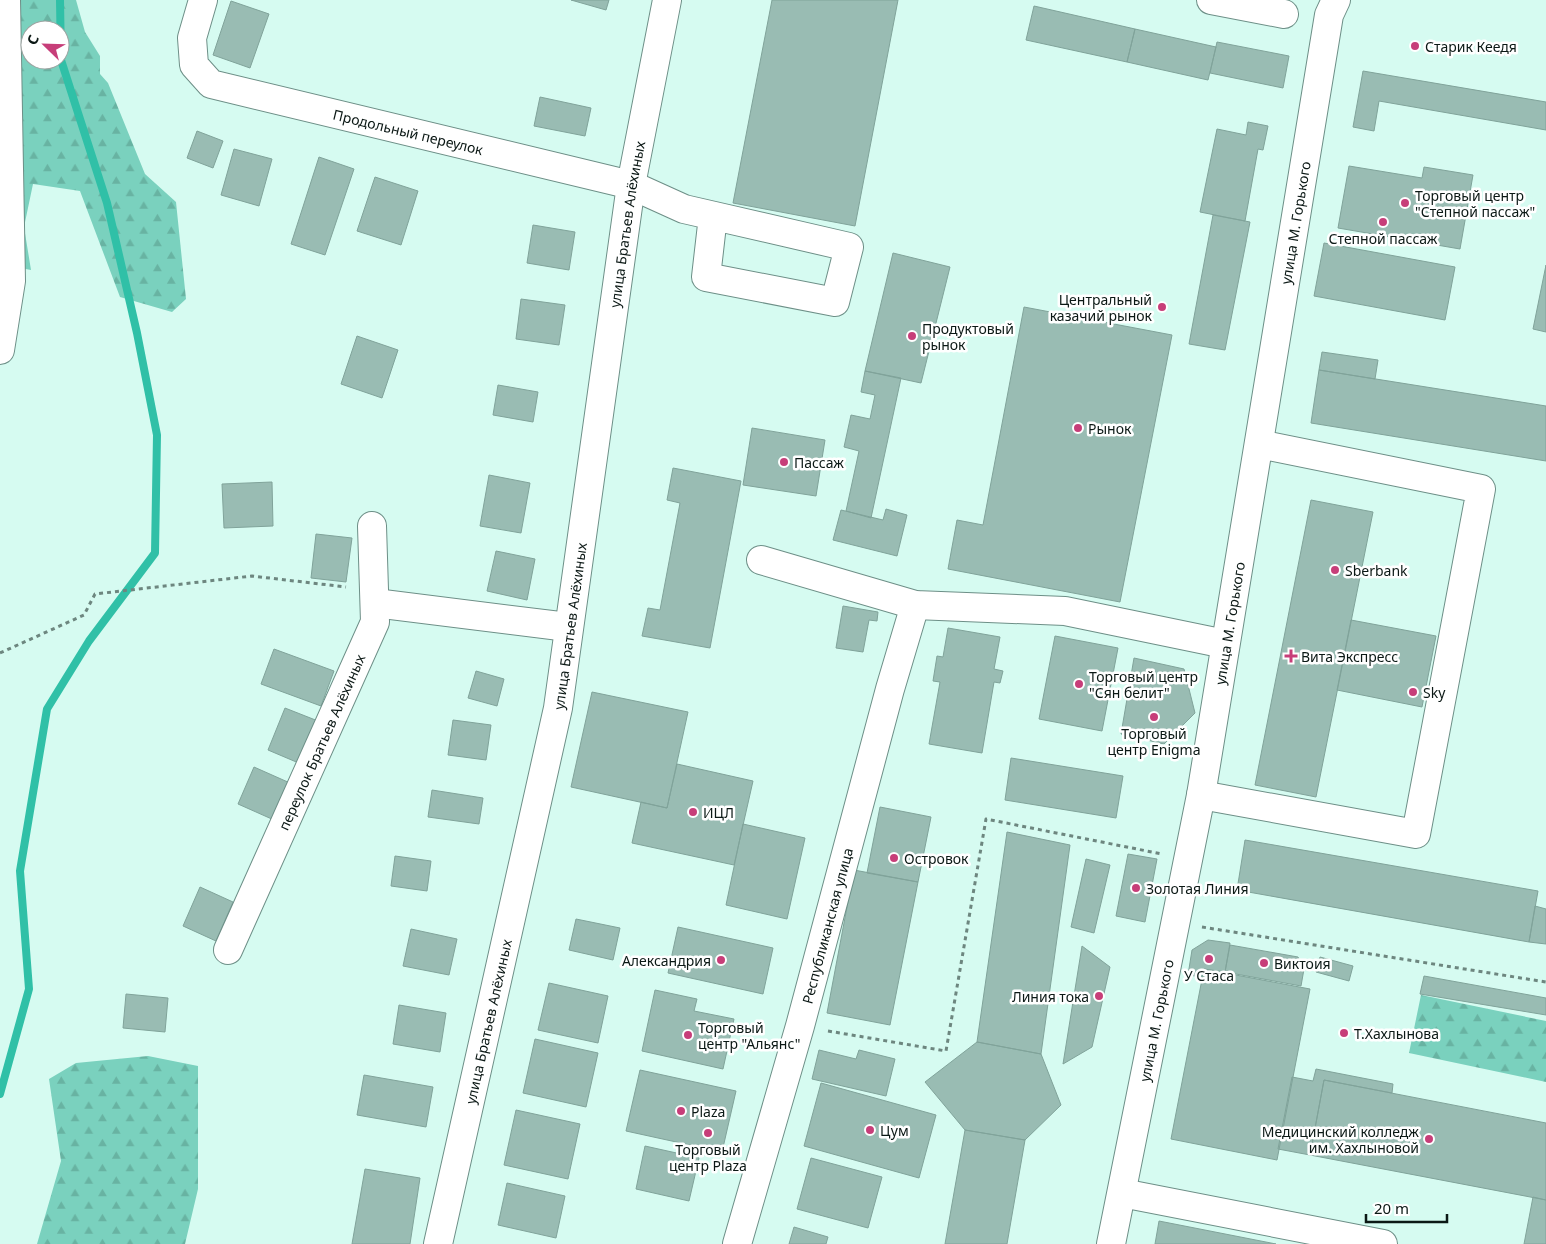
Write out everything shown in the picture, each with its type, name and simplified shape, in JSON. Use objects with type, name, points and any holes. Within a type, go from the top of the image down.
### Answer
[{"type":"street","points":[[0,350],[11,281],[6,0]]},
{"type":"street","name":"Продольный переулок","points":[[203,0],[192,38],[194,65],[211,84],[631,185],[684,209],[848,247],[835,302],[706,277],[712,216]]},
{"type":"street","name":"улица Братьев Алёхиных","points":[[438,1244],[558,708],[631,185],[667,0]]},
{"type":"street","points":[[1211,0],[1284,14]]},
{"type":"street","name":"улица М. Горького","points":[[1111,1244],[1201,795],[1329,16],[1336,0]]},
{"type":"street","points":[[1201,795],[1416,834],[1481,489],[1259,444]]},
{"type":"street","name":"переулок Братьев Алёхиных","points":[[228,950],[375,622],[372,526]]},
{"type":"street","points":[[762,560],[915,606],[1065,611],[1225,644]]},
{"type":"street","points":[[375,603],[568,627]]},
{"type":"street","name":"Республиканская улица","points":[[737,1244],[800,1026],[890,689],[915,606]]},
{"type":"street","points":[[1122,1193],[1383,1244]]},
{"type":"path","points":[[0,653],[84,616],[95,594],[148,590]]},
{"type":"path","points":[[800,1026],[946,1052],[986,819],[1189,859]]},
{"type":"path","points":[[1177,922],[1546,982]]},
{"type":"green space","points":[[0,0],[76,0],[85,32],[100,56],[100,74],[108,83],[145,174],[176,202],[186,299],[172,312],[120,297],[80,191],[33,184],[24,227],[31,270],[0,264]]},
{"type":"green space","points":[[1421,995],[1546,1021],[1546,1082],[1409,1053]]},
{"type":"green space","points":[[148,1056],[198,1066],[198,1189],[185,1244],[37,1244],[61,1161],[49,1079],[76,1063]]},
{"type":"building","points":[[571,0],[609,0],[606,10]]},
{"type":"building","points":[[772,0],[898,0],[855,226],[733,203]]},
{"type":"building","points":[[231,1],[269,14],[250,68],[213,55]]},
{"type":"building","points":[[1034,6],[1135,29],[1127,62],[1026,40]]},
{"type":"building","points":[[1135,29],[1216,47],[1208,80],[1127,62]]},
{"type":"building","points":[[1217,42],[1289,56],[1283,88],[1210,73]]},
{"type":"building","points":[[1363,71],[1546,102],[1546,130],[1379,101],[1374,131],[1353,127]]},
{"type":"building","points":[[540,97],[591,108],[585,136],[534,126]]},
{"type":"building","points":[[1248,122],[1268,126],[1263,150],[1258,149],[1245,221],[1200,212],[1217,129],[1246,135]]},
{"type":"building","points":[[197,131],[223,141],[213,168],[187,158]]},
{"type":"building","points":[[234,149],[272,159],[259,206],[221,195]]},
{"type":"building","points":[[319,157],[354,169],[325,255],[291,244]]},
{"type":"building","name":"Торговый центр \"Степной пассаж\"","points":[[1349,166],[1422,178],[1424,167],[1473,175],[1460,249],[1338,228]]},
{"type":"building","points":[[375,177],[418,191],[401,245],[357,231]]},
{"type":"building","points":[[1213,215],[1250,222],[1225,350],[1189,344]]},
{"type":"building","points":[[533,225],[575,232],[569,270],[527,263]]},
{"type":"building","points":[[1324,243],[1455,267],[1445,320],[1314,296]]},
{"type":"building","points":[[893,253],[950,267],[921,383],[865,371]]},
{"type":"building","points":[[1546,265],[1546,332],[1533,329]]},
{"type":"building","points":[[521,299],[565,305],[559,345],[516,339]]},
{"type":"building","name":"Рынок","points":[[1024,307],[1172,335],[1120,602],[948,569],[957,520],[983,525]]},
{"type":"building","points":[[357,336],[398,350],[382,398],[341,384]]},
{"type":"building","points":[[1322,352],[1378,360],[1375,379],[1319,370]]},
{"type":"building","points":[[1319,370],[1546,406],[1546,461],[1311,423]]},
{"type":"building","points":[[865,371],[901,378],[871,518],[846,511],[859,451],[844,447],[851,415],[870,419],[875,395],[861,392]]},
{"type":"building","points":[[498,385],[538,392],[533,422],[493,415]]},
{"type":"building","name":"Пассаж","points":[[752,428],[825,440],[816,496],[743,485]]},
{"type":"building","points":[[673,468],[741,481],[710,648],[642,636],[648,608],[660,610],[680,503],[667,500]]},
{"type":"building","points":[[489,475],[530,483],[521,533],[480,526]]},
{"type":"building","points":[[272,482],[273,526],[224,528],[222,484]]},
{"type":"building","points":[[1311,500],[1373,512],[1316,797],[1255,785]]},
{"type":"building","points":[[886,509],[907,515],[897,556],[833,540],[841,510],[883,520]]},
{"type":"building","points":[[316,534],[352,538],[346,582],[311,578]]},
{"type":"building","points":[[496,551],[535,559],[527,600],[487,591]]},
{"type":"building","points":[[843,606],[878,612],[877,621],[869,620],[863,652],[836,648]]},
{"type":"building","points":[[1351,620],[1436,636],[1422,707],[1337,690]]},
{"type":"building","points":[[948,628],[1000,637],[994,669],[1003,671],[1000,683],[994,682],[982,753],[929,744],[940,682],[933,681],[937,656],[943,657]]},
{"type":"building","name":"Торговый центр \"Сян белит\"","points":[[1055,636],[1118,648],[1102,731],[1039,719]]},
{"type":"building","points":[[274,649],[334,671],[321,706],[261,684]]},
{"type":"building","points":[[1134,658],[1184,669],[1195,713],[1164,744],[1121,734]]},
{"type":"building","points":[[476,671],[504,679],[497,706],[468,698]]},
{"type":"building","points":[[592,692],[688,712],[667,808],[571,787]]},
{"type":"building","points":[[285,708],[318,721],[301,764],[268,750]]},
{"type":"building","points":[[453,720],[491,725],[486,760],[448,755]]},
{"type":"building","points":[[1011,758],[1123,776],[1116,818],[1005,800]]},
{"type":"building","points":[[677,764],[753,781],[734,865],[632,843],[641,802],[667,808]]},
{"type":"building","points":[[254,767],[290,783],[274,820],[238,804]]},
{"type":"building","points":[[432,790],[483,798],[479,824],[428,817]]},
{"type":"building","points":[[880,807],[931,817],[918,882],[867,873]]},
{"type":"building","points":[[743,824],[805,838],[787,919],[726,905]]},
{"type":"building","points":[[1007,832],[1070,845],[1041,1054],[977,1042]]},
{"type":"building","points":[[1245,840],[1538,891],[1529,942],[1237,890]]},
{"type":"building","name":"Золотая Линия","points":[[1128,854],[1157,859],[1145,922],[1116,916]]},
{"type":"building","points":[[395,856],[431,861],[427,891],[391,886]]},
{"type":"building","points":[[1086,859],[1110,865],[1094,933],[1071,927]]},
{"type":"building","points":[[854,870],[918,882],[890,1025],[827,1013]]},
{"type":"building","points":[[200,887],[233,902],[216,941],[183,926]]},
{"type":"building","points":[[1535,906],[1546,909],[1546,944],[1529,942]]},
{"type":"building","points":[[576,919],[620,928],[613,960],[569,950]]},
{"type":"building","name":"Александрия","points":[[678,927],[773,948],[763,994],[668,973]]},
{"type":"building","points":[[411,929],[457,939],[449,975],[403,966]]},
{"type":"building","name":"У Стаса","points":[[1208,940],[1230,943],[1225,972],[1204,969],[1203,977],[1188,975],[1192,950]]},
{"type":"building","name":"Виктоия","points":[[1230,945],[1298,957],[1304,969],[1301,986],[1225,972]]},
{"type":"building","points":[[1082,946],[1110,967],[1092,1047],[1063,1064]]},
{"type":"building","points":[[1320,957],[1353,966],[1349,981],[1316,972]]},
{"type":"building","points":[[1204,969],[1310,989],[1277,1160],[1171,1139]]},
{"type":"building","points":[[1424,976],[1546,998],[1546,1015],[1420,994]]},
{"type":"building","points":[[549,983],[608,996],[598,1043],[538,1030]]},
{"type":"building","name":"Торговый центр \"Альянс\"","points":[[655,990],[697,999],[694,1011],[734,1019],[723,1069],[642,1051]]},
{"type":"building","points":[[126,994],[168,998],[165,1032],[123,1028]]},
{"type":"building","points":[[399,1005],[446,1013],[440,1052],[393,1044]]},
{"type":"building","points":[[535,1039],[598,1053],[586,1107],[523,1093]]},
{"type":"building","points":[[977,1042],[1041,1054],[1061,1105],[1025,1140],[965,1130],[925,1082]]},
{"type":"building","points":[[819,1050],[856,1059],[859,1050],[895,1059],[886,1096],[812,1079]]},
{"type":"building","points":[[1316,1069],[1393,1084],[1392,1093],[1324,1080],[1310,1155],[1278,1149],[1292,1077],[1313,1081]]},
{"type":"building","name":"Plaza","points":[[640,1070],[736,1091],[722,1152],[626,1131]]},
{"type":"building","points":[[364,1075],[433,1087],[426,1127],[357,1115]]},
{"type":"building","name":"Медицинский колледж им. Хахлыновой","points":[[1324,1080],[1546,1123],[1546,1200],[1310,1155]]},
{"type":"building","name":"Цум","points":[[821,1083],[936,1115],[919,1178],[804,1146]]},
{"type":"building","points":[[516,1110],[580,1124],[568,1179],[504,1165]]},
{"type":"building","points":[[965,1130],[1025,1140],[1007,1244],[945,1244]]},
{"type":"building","points":[[645,1146],[699,1158],[689,1201],[636,1189]]},
{"type":"building","points":[[811,1158],[882,1177],[868,1228],[797,1209]]},
{"type":"building","points":[[365,1169],[420,1178],[410,1244],[352,1244]]},
{"type":"building","points":[[507,1183],[565,1196],[556,1238],[498,1225]]},
{"type":"building","points":[[1533,1197],[1546,1200],[1546,1244],[1524,1244]]},
{"type":"building","points":[[1159,1221],[1276,1244],[1155,1244]]},
{"type":"building","points":[[794,1227],[828,1237],[826,1244],[789,1244]]},
{"type":"waterway","points":[[0,1094],[29,989],[20,871],[47,709],[89,641],[155,553],[157,435],[137,333],[107,203],[61,60],[60,0]]},
{"type":"place","name":"Старик Кеедя","points":[[1415,46]]},
{"type":"place","name":"Торговый центр \"Степной пассаж\"","points":[[1405,203]]},
{"type":"place","name":"Степной пассаж","points":[[1383,222]]},
{"type":"place","name":"Центральный казачий рынок","points":[[1162,307]]},
{"type":"place","name":"Продуктовый рынок","points":[[912,336]]},
{"type":"place","name":"Рынок","points":[[1078,428]]},
{"type":"place","name":"Пассаж","points":[[784,462]]},
{"type":"place","name":"Sberbank","points":[[1335,570]]},
{"type":"place","name":"Вита Экспресс","points":[[1291,656]]},
{"type":"place","name":"Торговый центр \"Сян белит\"","points":[[1079,684]]},
{"type":"place","name":"Sky","points":[[1413,692]]},
{"type":"place","name":"Торговый центр Enigma","points":[[1154,717]]},
{"type":"place","name":"ИЦЛ","points":[[693,812]]},
{"type":"place","name":"Островок","points":[[894,858]]},
{"type":"place","name":"Золотая Линия","points":[[1136,888]]},
{"type":"place","name":"У Стаса","points":[[1209,959]]},
{"type":"place","name":"Александрия","points":[[721,960]]},
{"type":"place","name":"Виктоия","points":[[1264,963]]},
{"type":"place","name":"Линия тока","points":[[1099,996]]},
{"type":"place","name":"Т.Хахлынова","points":[[1344,1033]]},
{"type":"place","name":"Торговый центр \"Альянс\"","points":[[688,1035]]},
{"type":"place","name":"Plaza","points":[[681,1111]]},
{"type":"place","name":"Цум","points":[[870,1130]]},
{"type":"place","name":"Торговый центр Plaza","points":[[708,1133]]},
{"type":"place","name":"Медицинский колледж им. Хахлыновой","points":[[1429,1139]]}]
